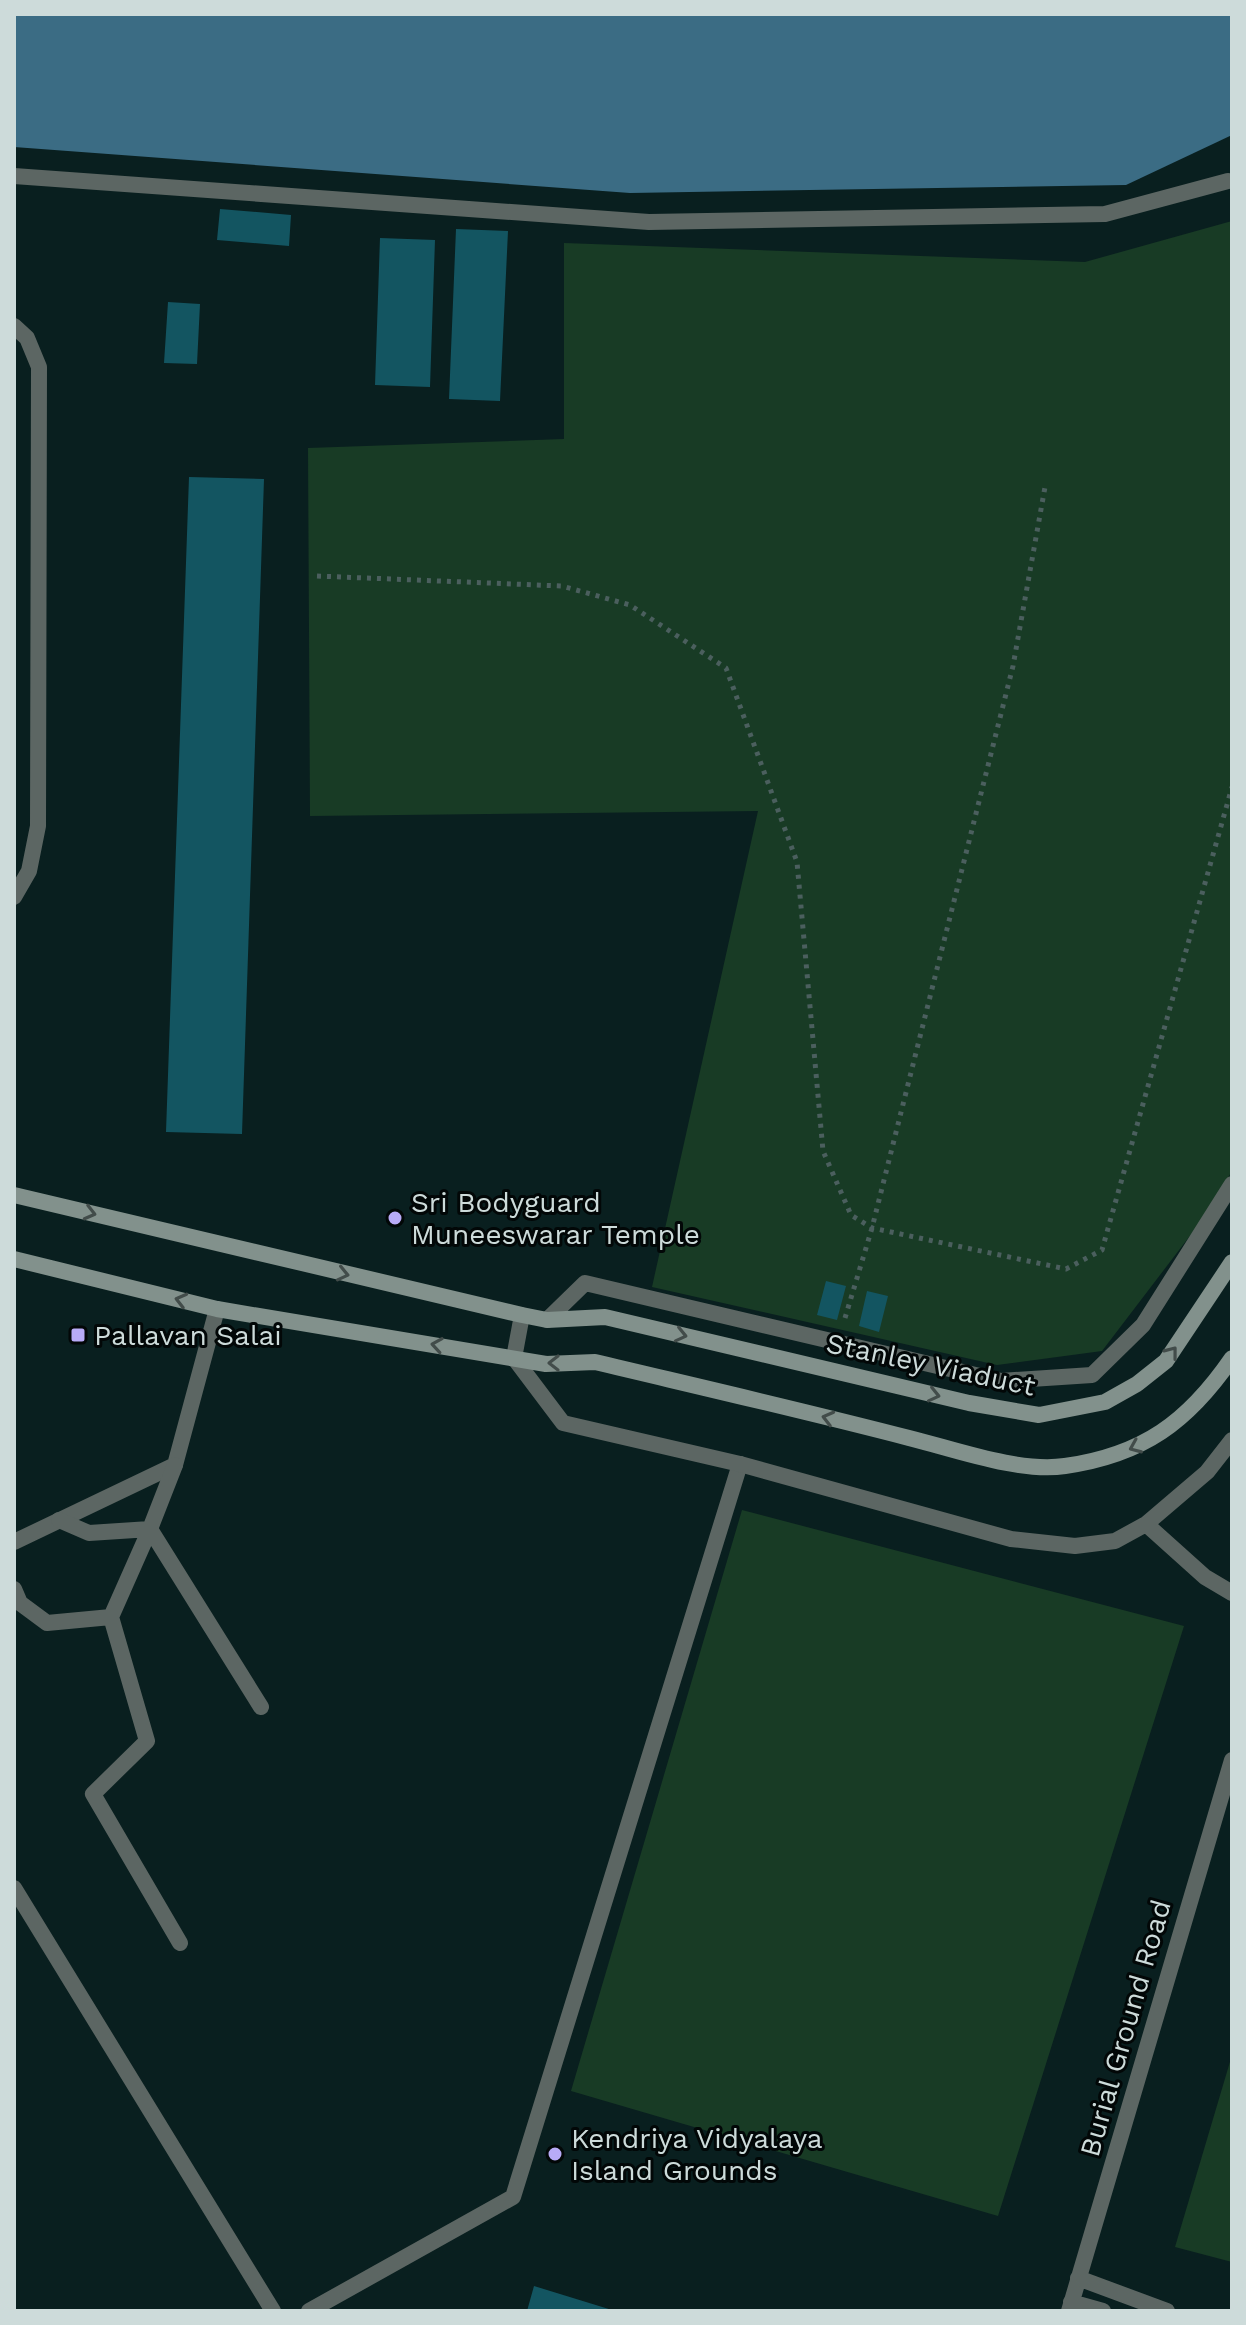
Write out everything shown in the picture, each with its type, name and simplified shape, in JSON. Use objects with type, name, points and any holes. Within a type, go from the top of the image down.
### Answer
[{"type":"main road","points":[[14,1195],[547,1320]]},
{"type":"main road","points":[[14,1259],[217,1309],[546,1364],[595,1362],[976,1456],[1061,1467],[1110,1457],[1158,1437],[1208,1393],[1232,1358]]},
{"type":"main road","name":"Stanley Viaduct","points":[[547,1320],[605,1317],[969,1403],[1039,1415],[1105,1402],[1137,1384],[1166,1361],[1232,1262]]},
{"type":"street","points":[[14,176],[649,222],[1105,214],[1228,181]]},
{"type":"street","points":[[14,326],[27,338],[39,367],[39,399],[38,826],[29,871],[14,897]]},
{"type":"street","points":[[547,1320],[585,1283],[1001,1381],[1092,1375],[1143,1325],[1232,1184]]},
{"type":"street","points":[[180,1943],[93,1794],[147,1741],[111,1617],[175,1465],[217,1309]]},
{"type":"street","points":[[522,1315],[514,1358],[563,1423],[740,1464],[1011,1539],[1075,1546],[1115,1541],[1146,1524],[1207,1472],[1232,1440]]},
{"type":"street","points":[[309,2311],[513,2197],[740,1464]]},
{"type":"street","points":[[14,1542],[175,1465]]},
{"type":"street","points":[[59,1520],[89,1533],[150,1529]]},
{"type":"street","points":[[1146,1524],[1205,1577],[1232,1593]]},
{"type":"street","points":[[150,1529],[261,1707]]},
{"type":"street","points":[[14,1589],[20,1603],[47,1623],[111,1617]]},
{"type":"street","name":"Burial Ground Road","points":[[1070,2306],[1232,1760]]},
{"type":"street","points":[[14,1888],[273,2311]]},
{"type":"street","points":[[1078,2278],[1167,2311]]},
{"type":"street","points":[[1070,2306],[1103,2311]]},
{"type":"path","points":[[838,1344],[872,1228],[1013,666],[1045,487]]},
{"type":"path","points":[[317,576],[562,586],[630,605],[726,668],[797,862],[823,1151],[851,1215],[872,1228],[1066,1269],[1102,1250],[1232,787]]},
{"type":"green space","points":[[1232,221],[1232,1170],[1218,1199],[1102,1351],[997,1365],[652,1287],[758,811],[310,816],[308,448],[564,439],[564,243],[1085,262]]},
{"type":"green space","points":[[742,1510],[1184,1626],[998,2216],[571,2091]]},
{"type":"green space","points":[[1232,2055],[1232,2262],[1175,2247]]},
{"type":"water","points":[[14,14],[1232,14],[1232,135],[1126,185],[630,193],[14,147]]},
{"type":"building","points":[[220,209],[291,215],[289,246],[217,240]]},
{"type":"building","points":[[456,229],[508,231],[500,401],[449,399]]},
{"type":"building","points":[[380,238],[435,240],[430,387],[375,385]]},
{"type":"building","points":[[168,302],[200,304],[197,364],[164,363]]},
{"type":"building","points":[[189,477],[264,479],[242,1134],[166,1132]]},
{"type":"building","points":[[826,1281],[846,1286],[837,1320],[817,1315]]},
{"type":"building","points":[[867,1291],[888,1296],[879,1332],[859,1326]]},
{"type":"building","points":[[534,2286],[612,2310],[527,2311]]},
{"type":"place","name":"Sri Bodyguard Muneeswarar Temple","points":[[395,1218]]},
{"type":"place","name":"Pallavan Salai","points":[[78,1335]]},
{"type":"place","name":"Kendriya Vidyalaya Island Grounds","points":[[555,2154]]}]
